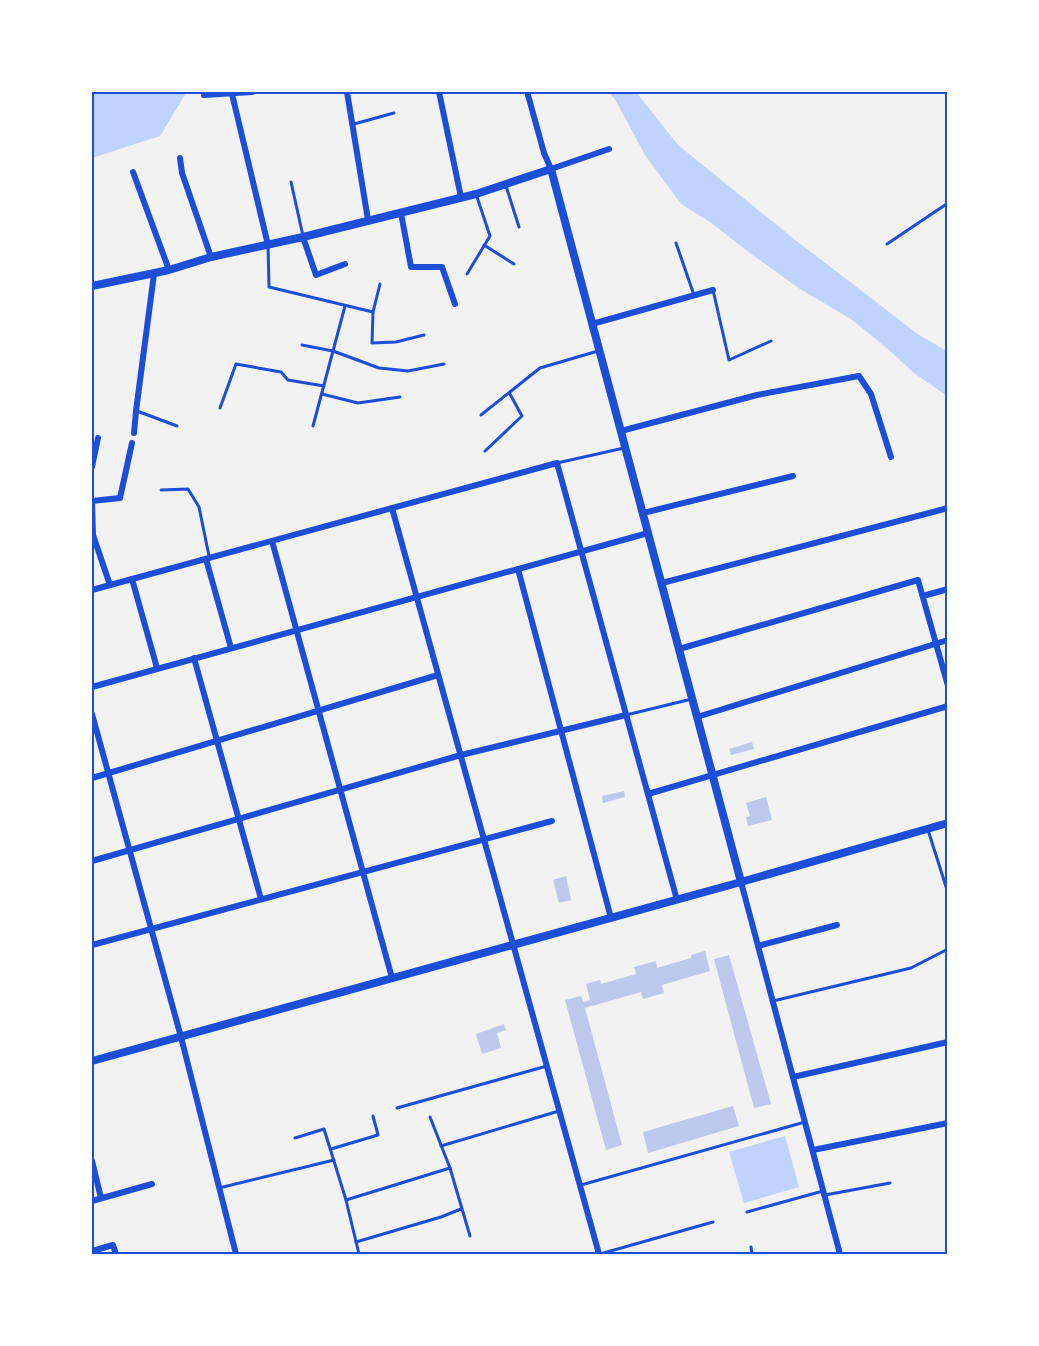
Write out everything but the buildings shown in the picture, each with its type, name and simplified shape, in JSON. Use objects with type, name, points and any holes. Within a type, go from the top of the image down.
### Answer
[{"type":"street","points":[[204,95],[252,92]]},
{"type":"street","points":[[347,92],[368,220]]},
{"type":"street","points":[[439,92],[461,197]]},
{"type":"street","points":[[231,94],[268,244]]},
{"type":"street","points":[[528,95],[544,153],[551,169],[840,1254]]},
{"type":"street","points":[[92,286],[154,274],[211,257],[303,237],[476,194],[609,149]]},
{"type":"street","points":[[180,158],[182,173],[211,257]]},
{"type":"street","points":[[133,172],[169,270]]},
{"type":"street","points":[[401,213],[411,267],[442,267],[455,304]]},
{"type":"street","points":[[303,237],[316,275],[345,264]]},
{"type":"street","points":[[134,433],[154,274]]},
{"type":"street","points":[[592,324],[713,290]]},
{"type":"street","points":[[621,431],[757,394],[860,376],[871,394],[891,457]]},
{"type":"street","points":[[92,467],[98,438]]},
{"type":"street","points":[[110,585],[93,535],[92,501],[120,498],[132,443]]},
{"type":"street","points":[[92,590],[557,463],[677,900]]},
{"type":"street","points":[[643,513],[793,476]]},
{"type":"street","points":[[392,508],[599,1254]]},
{"type":"street","points":[[662,583],[948,508]]},
{"type":"street","points":[[92,687],[648,533]]},
{"type":"street","points":[[272,541],[392,978]]},
{"type":"street","points":[[207,558],[231,648]]},
{"type":"street","points":[[518,569],[611,918]]},
{"type":"street","points":[[132,579],[158,668]]},
{"type":"street","points":[[679,649],[918,580],[948,686]]},
{"type":"street","points":[[922,596],[948,589]]},
{"type":"street","points":[[697,717],[948,639]]},
{"type":"street","points":[[194,658],[261,899]]},
{"type":"street","points":[[92,778],[438,675]]},
{"type":"street","points":[[648,794],[948,706]]},
{"type":"street","points":[[92,714],[181,1036],[236,1254]]},
{"type":"street","points":[[92,861],[461,755],[626,715]]},
{"type":"street","points":[[92,945],[552,821]]},
{"type":"street","points":[[92,1061],[948,823]]},
{"type":"street","points":[[758,946],[837,925]]},
{"type":"street","points":[[793,1077],[948,1042]]},
{"type":"street","points":[[813,1150],[948,1123]]},
{"type":"street","points":[[92,1161],[101,1198]]},
{"type":"street","points":[[92,1201],[152,1184]]},
{"type":"street","points":[[92,1251],[113,1245],[116,1254]]},
{"type":"lane","points":[[354,124],[394,113]]},
{"type":"lane","points":[[291,182],[303,237]]},
{"type":"lane","points":[[506,185],[519,227]]},
{"type":"lane","points":[[468,274],[490,236],[476,194]]},
{"type":"lane","points":[[888,244],[948,203]]},
{"type":"lane","points":[[676,243],[694,296]]},
{"type":"lane","points":[[268,244],[269,287],[373,312]]},
{"type":"lane","points":[[484,245],[514,264]]},
{"type":"lane","points":[[380,284],[373,312],[372,343],[396,342],[424,335]]},
{"type":"lane","points":[[713,290],[729,360],[771,341]]},
{"type":"lane","points":[[313,426],[345,306]]},
{"type":"lane","points":[[302,345],[333,351],[379,368],[408,370],[444,364]]},
{"type":"lane","points":[[481,415],[540,368],[599,351]]},
{"type":"lane","points":[[220,408],[236,364],[282,372],[288,380],[324,386]]},
{"type":"lane","points":[[484,451],[522,416],[510,393]]},
{"type":"lane","points":[[322,394],[358,403],[400,397]]},
{"type":"lane","points":[[136,411],[177,426]]},
{"type":"lane","points":[[557,463],[626,448]]},
{"type":"lane","points":[[161,490],[188,489],[198,507],[207,558]]},
{"type":"lane","points":[[626,715],[693,699]]},
{"type":"lane","points":[[927,829],[948,893]]},
{"type":"lane","points":[[773,1001],[912,968],[948,949]]},
{"type":"lane","points":[[397,1108],[546,1066]]},
{"type":"lane","points":[[441,1146],[559,1111]]},
{"type":"lane","points":[[331,1149],[378,1136],[373,1116]]},
{"type":"lane","points":[[429,1117],[450,1168],[470,1236]]},
{"type":"lane","points":[[579,1185],[805,1122]]},
{"type":"lane","points":[[295,1137],[324,1129],[346,1200],[359,1254]]},
{"type":"lane","points":[[218,1188],[334,1160]]},
{"type":"lane","points":[[346,1200],[450,1168]]},
{"type":"lane","points":[[747,1212],[824,1193],[890,1183]]},
{"type":"lane","points":[[356,1242],[461,1209]]},
{"type":"lane","points":[[599,1254],[713,1222]]},
{"type":"lane","points":[[751,1247],[752,1254]]},
{"type":"water","points":[[92,92],[190,92],[186,93],[160,136],[92,158]]},
{"type":"water","points":[[609,92],[636,92],[678,145],[794,239],[919,335],[947,351],[947,396],[914,373],[851,319],[800,289],[710,222],[681,204],[645,155]]},
{"type":"water","points":[[785,1136],[799,1187],[744,1203],[729,1152]]}]
